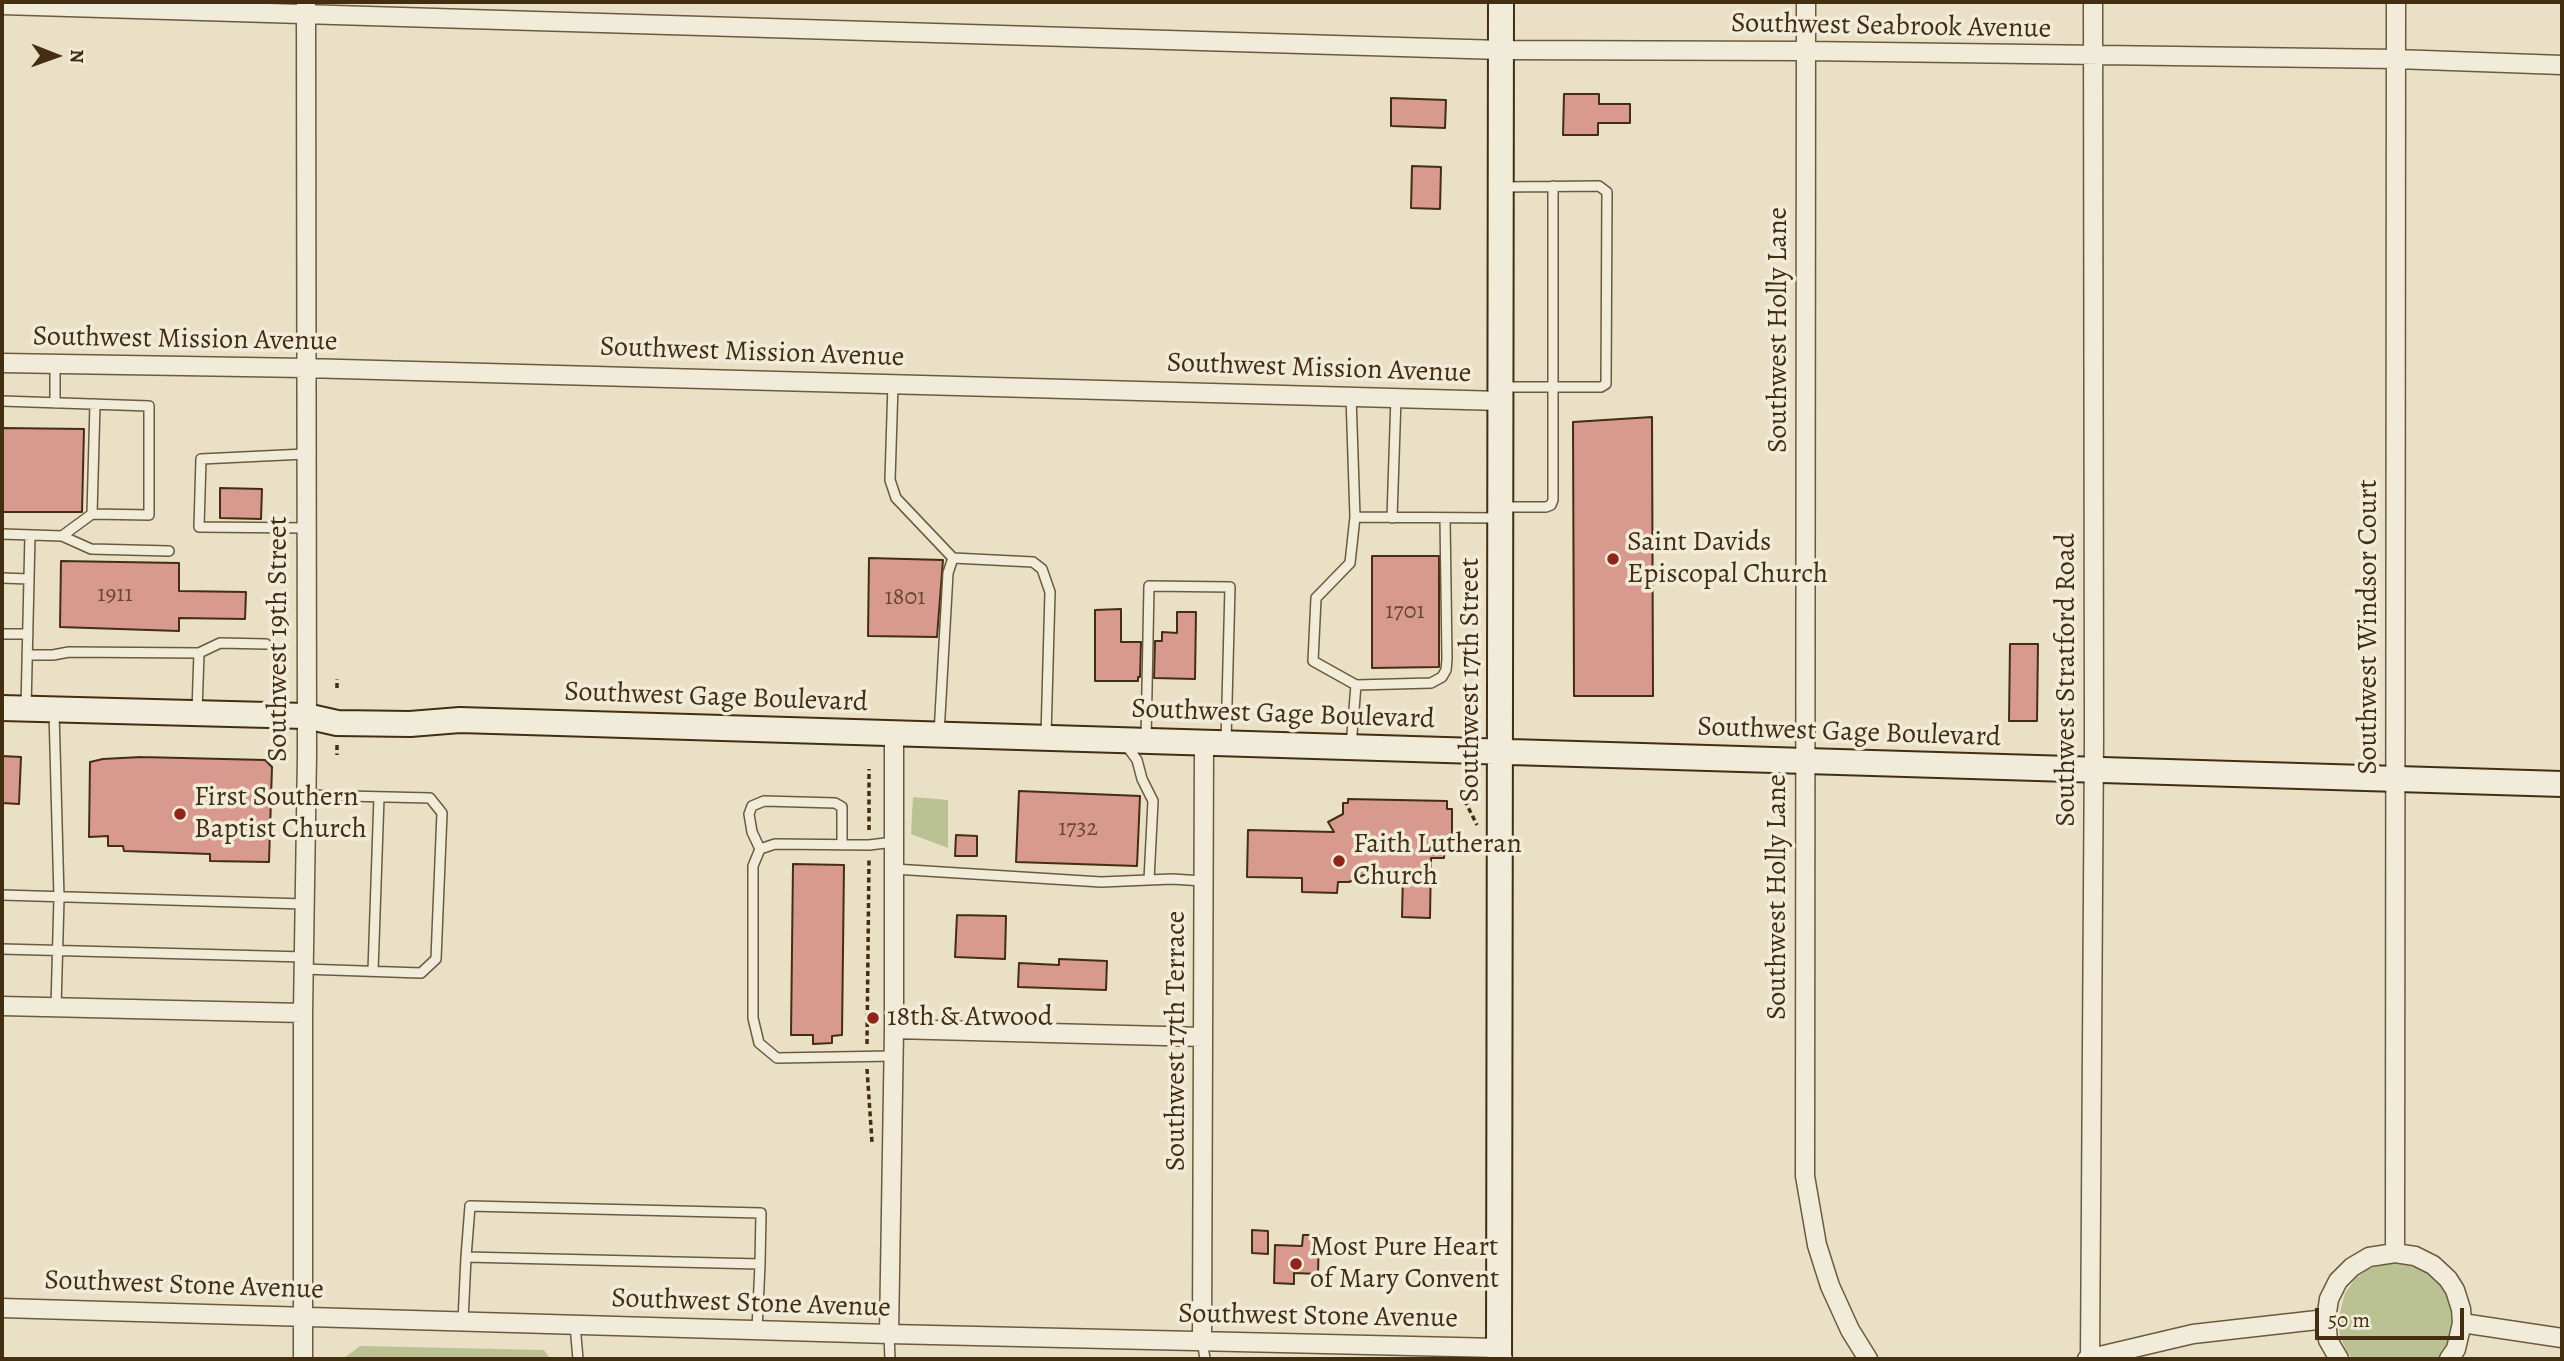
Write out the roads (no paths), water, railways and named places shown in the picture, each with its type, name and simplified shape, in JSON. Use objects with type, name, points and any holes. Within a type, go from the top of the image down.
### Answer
[{"type":"main road","name":"Southwest 17th Street","points":[[1501,2],[1501,1355]]},
{"type":"main road","name":"Southwest Gage Boulevard","points":[[14,708],[306,716],[337,723],[410,724],[460,720],[2562,784]]},
{"type":"street","name":"Southwest Holly Lane","points":[[1806,2],[1804,1144],[1807,1198],[1817,1245],[1830,1286],[1850,1330],[1868,1359]]},
{"type":"street","name":"Southwest Stratford Road","points":[[2089,1359],[2093,770],[2093,2]]},
{"type":"street","name":"Southwest Windsor Court","points":[[2395,1253],[2396,2]]},
{"type":"street","name":"Southwest Seabrook Avenue","points":[[2,5],[306,8],[1501,50],[2396,59],[2562,65]]},
{"type":"street","name":"Southwest 19th Street","points":[[303,1359],[306,8]]},
{"type":"street","name":"Southwest Mission Avenue","points":[[2,363],[305,368],[1396,397],[1501,394]]},
{"type":"street","points":[[889,1334],[894,1029],[894,734]]},
{"type":"street","name":"Southwest 17th Terrace","points":[[1202,1340],[1203,881],[1215,742]]},
{"type":"street","points":[[2,1006],[303,1013]]},
{"type":"street","points":[[894,1029],[1203,1037]]},
{"type":"street","points":[[2339,1359],[2328,1340],[2326,1319],[2329,1299],[2338,1281],[2352,1267],[2369,1257],[2395,1253],[2416,1256],[2433,1265],[2455,1290],[2462,1323],[2458,1342],[2449,1359]]},
{"type":"street","name":"Southwest Stone Avenue","points":[[2,1308],[889,1334],[1202,1340],[1501,1355]]},
{"type":"street","points":[[2089,1359],[2193,1334],[2326,1319]]},
{"type":"street","points":[[2462,1323],[2562,1338]]},
{"type":"lane","points":[[1501,187],[1600,186],[1607,192],[1608,339],[1606,384],[1601,387],[1553,387],[1501,394]]},
{"type":"lane","points":[[1354,517],[1445,518],[1551,505],[1553,187]]},
{"type":"lane","points":[[55,363],[55,403]]},
{"type":"lane","points":[[893,383],[890,480],[896,498],[953,558],[1033,562],[1042,569],[1050,592],[1046,738]]},
{"type":"lane","points":[[1351,396],[1354,517],[1350,563],[1316,598],[1312,661],[1356,685],[1431,683],[1442,677],[1446,670],[1445,518]]},
{"type":"lane","points":[[1392,518],[1396,397]]},
{"type":"lane","points":[[2,401],[149,406],[149,515],[92,514],[62,537]]},
{"type":"lane","points":[[92,514],[95,404]]},
{"type":"lane","points":[[305,454],[201,459],[199,527],[305,528]]},
{"type":"lane","points":[[2,534],[62,537],[91,549],[169,551]]},
{"type":"lane","points":[[14,708],[27,655],[30,535]]},
{"type":"lane","points":[[939,735],[948,573],[953,558]]},
{"type":"lane","points":[[2,578],[29,579]]},
{"type":"lane","points":[[1149,880],[1153,801],[1142,779],[1134,740],[1149,586],[1230,587],[1215,742]]},
{"type":"lane","points":[[2,634],[28,634]]},
{"type":"lane","points":[[27,655],[69,652],[199,653],[220,643],[266,644]]},
{"type":"lane","points":[[197,713],[199,653]]},
{"type":"lane","points":[[1350,747],[1356,685]]},
{"type":"lane","points":[[54,709],[59,898],[56,1007]]},
{"type":"lane","points":[[2,950],[304,963],[421,973],[436,958],[442,813],[430,798],[305,795]]},
{"type":"lane","points":[[373,971],[379,797]]},
{"type":"lane","points":[[842,845],[842,807],[835,803],[765,801],[752,806],[752,832],[760,849],[753,866],[753,1018],[759,1044],[777,1058],[893,1056]]},
{"type":"lane","points":[[760,849],[775,844],[869,845],[894,842]]},
{"type":"lane","points":[[894,869],[1101,882],[1203,881]]},
{"type":"lane","points":[[2,895],[304,904]]},
{"type":"lane","points":[[463,1321],[470,1206],[761,1213],[757,1330]]},
{"type":"lane","points":[[466,1257],[760,1264]]},
{"type":"lane","points":[[575,1325],[578,1359]]},
{"type":"lane","points":[[889,1334],[890,1359]]},
{"type":"lane","points":[[1202,1340],[1205,1359]]},
{"type":"place","name":"Saint Davids Episcopal Church","points":[[1613,559]]},
{"type":"place","name":"First Southern Baptist Church","points":[[180,814]]},
{"type":"place","name":"Faith Lutheran Church","points":[[1339,861]]},
{"type":"place","name":"18th & Atwood","points":[[873,1018]]},
{"type":"place","name":"Most Pure Heart of Mary Convent","points":[[1296,1264]]}]
